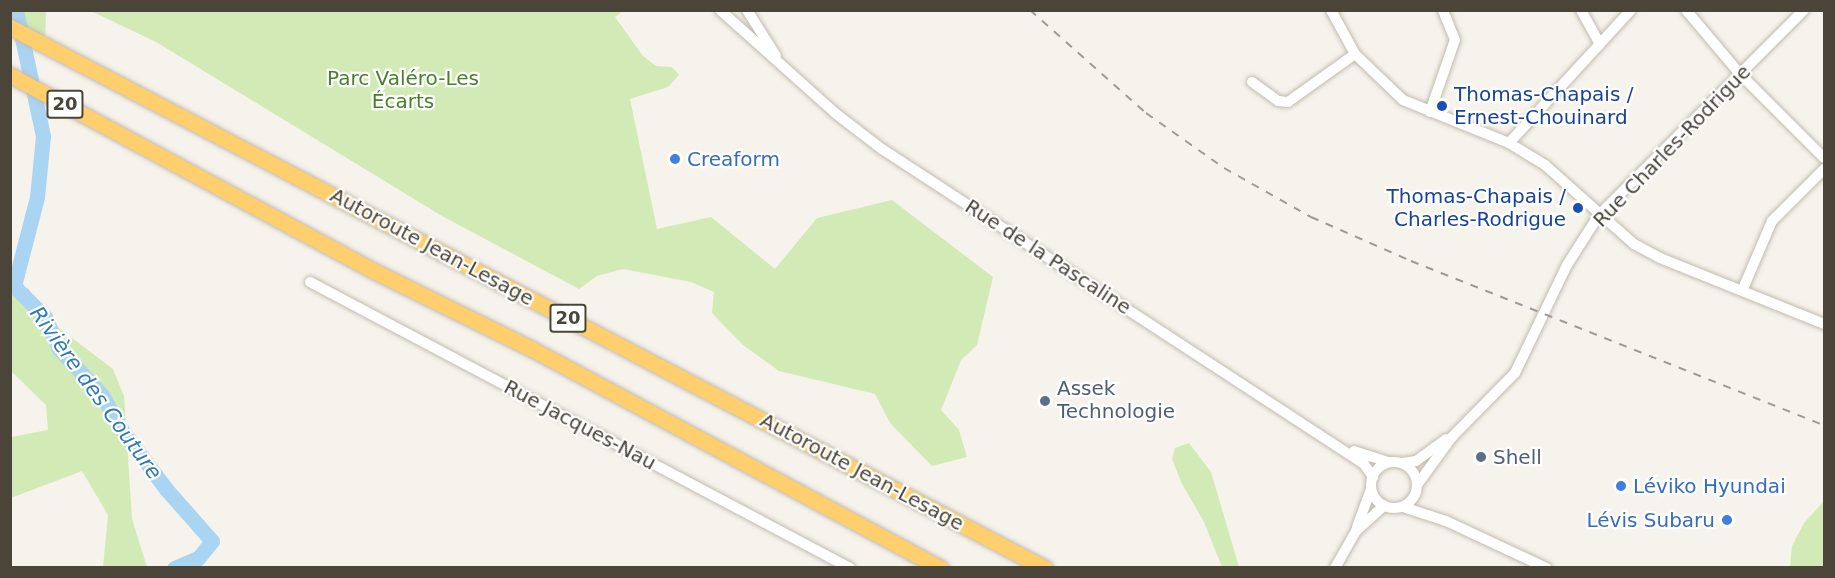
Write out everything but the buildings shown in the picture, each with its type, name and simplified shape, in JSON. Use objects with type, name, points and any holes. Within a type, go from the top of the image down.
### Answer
[{"type":"highway","name":"Autoroute Jean-Lesage","points":[[10,27],[1044,567]]},
{"type":"highway","name":"20","points":[[10,75],[374,271],[532,349],[941,567]]},
{"type":"street","name":"Rue de la Pascaline","points":[[720,10],[787,71],[882,148],[1364,464],[1372,482]]},
{"type":"street","name":"Rue de la Pascaline","points":[[747,10],[787,71]]},
{"type":"street","points":[[1331,10],[1355,54],[1403,100],[1509,143],[1545,165],[1634,244],[1660,258],[1824,324]]},
{"type":"street","points":[[1430,112],[1455,40],[1443,10]]},
{"type":"street","points":[[1581,10],[1600,44]]},
{"type":"street","points":[[1509,143],[1631,10]]},
{"type":"street","points":[[1686,10],[1741,75],[1824,158]]},
{"type":"street","name":"Rue Charles-Rodrigue","points":[[1417,489],[1429,464],[1452,436],[1515,373],[1567,264],[1599,215],[1804,10]]},
{"type":"street","points":[[1252,82],[1278,101],[1288,102],[1355,54]]},
{"type":"street","points":[[1742,291],[1772,221],[1824,169]]},
{"type":"street","name":"Rue Jacques-Nau","points":[[310,282],[850,567]]},
{"type":"street","name":"Rue de la Pascaline","points":[[1316,433],[1387,462]]},
{"type":"street","name":"Rue Charles-Rodrigue","points":[[1403,463],[1416,461],[1452,436]]},
{"type":"street","points":[[1335,567],[1356,531],[1372,482],[1387,462],[1403,463],[1413,471],[1417,489],[1426,507],[1446,521]]},
{"type":"street","points":[[1372,482],[1384,506]]},
{"type":"street","points":[[1403,507],[1417,489]]},
{"type":"street","points":[[1356,531],[1384,506],[1403,507],[1446,521],[1546,567]]},
{"type":"green space","points":[[10,11],[46,11],[45,44],[11,27]]},
{"type":"green space","name":"Parc Valéro-Les Écarts","points":[[91,11],[623,11],[615,17],[643,56],[656,66],[672,67],[679,75],[668,87],[630,99],[657,229],[711,217],[775,269],[817,218],[892,200],[993,277],[977,345],[961,360],[941,410],[959,430],[967,457],[932,466],[890,423],[875,394],[779,371],[743,345],[712,313],[714,292],[691,282],[623,269],[597,276],[579,289],[442,216],[156,42]]},
{"type":"green space","points":[[28,288],[51,322],[113,369],[124,396],[132,519],[147,567],[103,567],[108,515],[82,471],[11,498],[11,437],[48,430],[46,405],[11,371],[11,292]]},
{"type":"green space","points":[[1189,443],[1211,472],[1239,567],[1222,567],[1204,522],[1182,484],[1172,459],[1175,448]]},
{"type":"green space","points":[[1824,501],[1824,567],[1790,567],[1792,546],[1804,523]]},
{"type":"waterway","name":"Rivière des Couture","points":[[16,10],[43,136],[37,197],[14,286],[45,317],[59,349],[102,395],[119,426],[166,489],[212,541],[198,558],[174,568]]},
{"type":"railway","points":[[1030,10],[1146,113],[1224,168],[1311,217],[1411,261],[1824,425]]},
{"type":"place","name":"Thomas-Chapais / Ernest-Chouinard","points":[[1442,106]]},
{"type":"place","name":"Creaform","points":[[675,159]]},
{"type":"place","name":"Thomas-Chapais / Charles-Rodrigue","points":[[1578,208]]},
{"type":"place","name":"Assek Technologie","points":[[1045,401]]},
{"type":"place","name":"Shell","points":[[1481,457]]},
{"type":"place","name":"Léviko Hyundai","points":[[1621,486]]},
{"type":"place","name":"Lévis Subaru","points":[[1727,520]]}]
